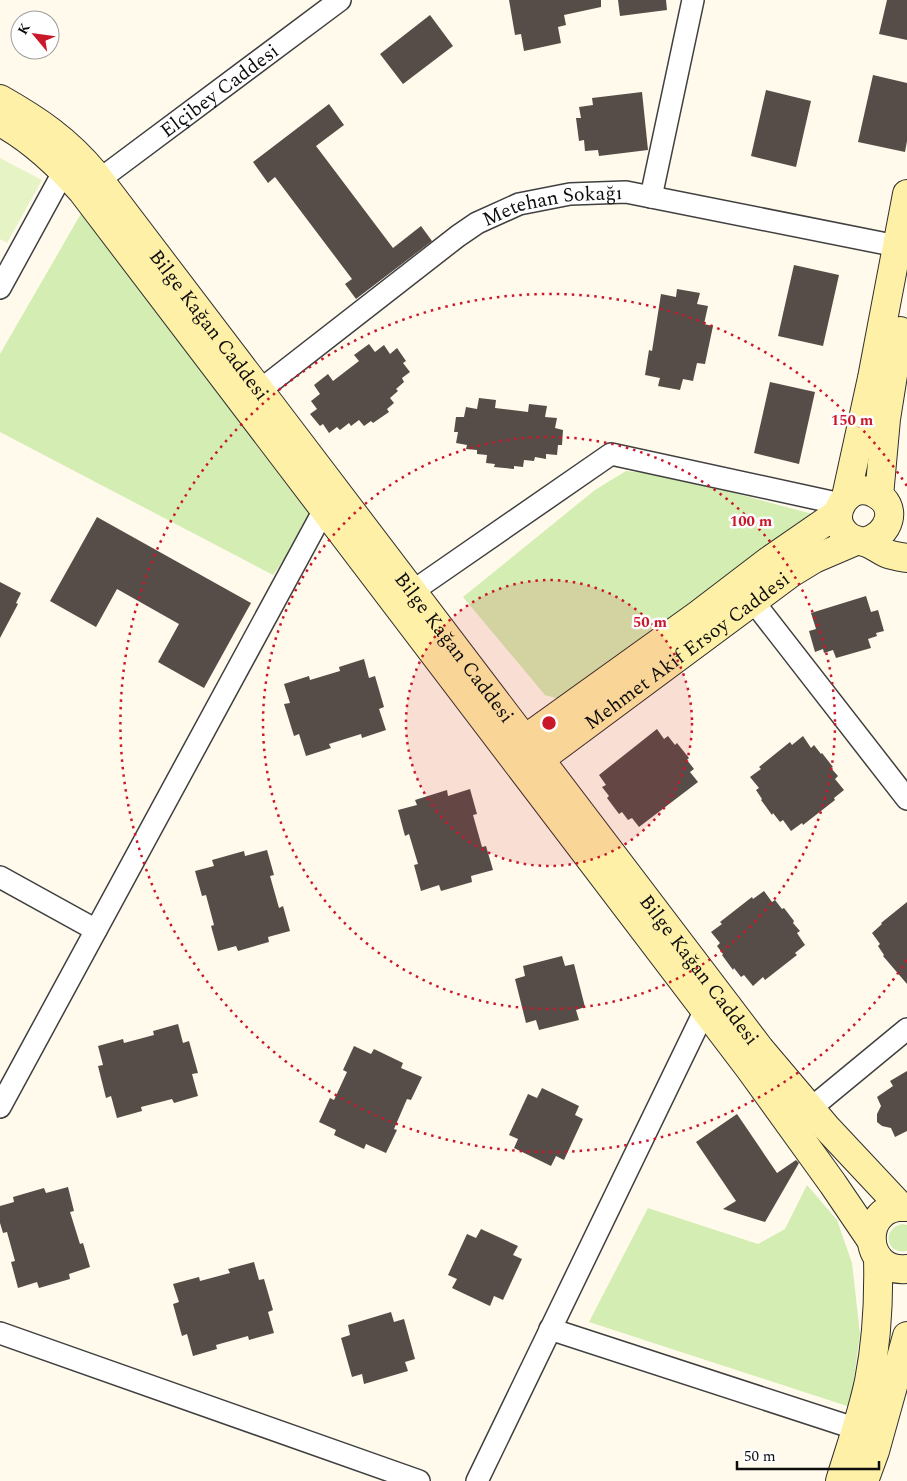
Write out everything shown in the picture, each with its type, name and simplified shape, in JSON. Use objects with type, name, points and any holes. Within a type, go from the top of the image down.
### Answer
[{"type":"street","name":"Elçibey Caddesi","points":[[99,180],[340,0]]},
{"type":"street","points":[[651,197],[693,0]]},
{"type":"street","name":"Bilge Kağan Caddesi","points":[[0,99],[60,138],[82,158],[260,390],[413,592],[524,755],[705,1010],[833,1184],[875,1249]]},
{"type":"street","name":"Bilge Kağan Caddesi","points":[[0,122],[45,152],[82,191],[324,510],[760,1049],[810,1109],[904,1207]]},
{"type":"street","points":[[0,288],[64,171]]},
{"type":"street","name":"Metehan Sokağı","points":[[260,390],[458,236],[497,212],[531,201],[570,194],[626,192],[898,246]]},
{"type":"street","points":[[907,194],[872,378],[838,522],[848,536],[888,554],[907,558]]},
{"type":"street","points":[[860,542],[873,540],[881,535],[889,520],[891,505],[889,403],[907,297]]},
{"type":"street","points":[[413,592],[611,454],[842,505]]},
{"type":"street","points":[[842,505],[854,492],[863,490],[872,492],[891,505]]},
{"type":"street","name":"Mehmet Akif Ersoy Caddesi","points":[[524,755],[612,678],[842,505]]},
{"type":"street","points":[[0,1107],[324,510]]},
{"type":"street","name":"Mehmet Akif Ersoy Caddesi","points":[[524,755],[814,559],[860,542]]},
{"type":"street","points":[[754,601],[907,799]]},
{"type":"street","points":[[0,877],[96,930]]},
{"type":"street","points":[[477,1481],[705,1010]]},
{"type":"street","points":[[810,1109],[907,1029]]},
{"type":"street","points":[[840,1481],[857,1429],[875,1350],[879,1296],[872,1230],[876,1221],[883,1214],[891,1209],[904,1207]]},
{"type":"street","points":[[875,1249],[886,1265],[907,1269]]},
{"type":"street","points":[[550,1329],[857,1429]]},
{"type":"street","points":[[0,1333],[419,1481]]},
{"type":"street","points":[[864,1481],[875,1451],[907,1336]]},
{"type":"green space","points":[[0,158],[42,180],[7,243],[0,239]]},
{"type":"green space","points":[[86,205],[318,513],[273,575],[0,432],[0,354]]},
{"type":"green space","points":[[626,471],[671,476],[820,516],[569,702],[545,695],[463,597],[595,490]]},
{"type":"green space","points":[[807,1185],[837,1220],[852,1263],[860,1334],[850,1407],[589,1322],[648,1208],[758,1244],[785,1229]]},
{"type":"green space","points":[[902,1224],[907,1225],[907,1251],[894,1249],[889,1241],[891,1231]]},
{"type":"building","points":[[509,0],[601,0],[601,7],[564,15],[566,25],[558,27],[561,43],[524,51],[521,34],[515,35]]},
{"type":"building","points":[[618,0],[666,0],[667,10],[620,16]]},
{"type":"building","points":[[887,0],[907,0],[907,40],[879,34]]},
{"type":"building","points":[[430,15],[453,46],[403,84],[380,54]]},
{"type":"building","points":[[873,75],[907,83],[907,141],[905,152],[858,142]]},
{"type":"building","points":[[766,90],[811,101],[796,167],[751,156]]},
{"type":"building","points":[[642,92],[648,150],[599,156],[598,150],[585,151],[584,140],[579,141],[576,118],[581,118],[579,107],[593,105],[592,98]]},
{"type":"building","points":[[329,104],[344,125],[316,146],[393,248],[421,226],[432,241],[356,299],[345,284],[352,279],[275,177],[268,183],[253,162]]},
{"type":"building","points":[[794,265],[839,275],[823,346],[778,336]]},
{"type":"building","points":[[677,289],[700,293],[697,304],[708,306],[704,324],[713,326],[705,364],[697,363],[693,381],[683,379],[680,390],[658,386],[660,378],[645,375],[649,350],[652,351],[661,294],[676,297]]},
{"type":"building","points":[[369,344],[375,352],[384,345],[390,354],[397,348],[406,361],[403,363],[410,372],[402,378],[404,382],[390,398],[394,403],[387,409],[389,412],[373,423],[371,421],[364,426],[359,420],[351,426],[349,423],[340,430],[337,427],[329,433],[323,424],[320,426],[310,414],[317,409],[311,401],[320,394],[314,385],[328,374],[333,381],[359,361],[354,355]]},
{"type":"building","points":[[770,382],[815,392],[799,464],[754,453]]},
{"type":"building","points":[[479,398],[496,400],[495,408],[528,412],[529,404],[547,406],[545,417],[557,418],[555,428],[563,430],[562,445],[558,445],[557,455],[546,454],[546,459],[535,457],[534,461],[524,460],[523,467],[514,466],[514,469],[494,467],[495,464],[486,463],[487,455],[477,454],[477,450],[466,449],[467,445],[456,443],[458,432],[454,432],[456,417],[464,417],[466,407],[477,409]]},
{"type":"building","points":[[97,517],[251,603],[204,688],[158,662],[179,624],[117,589],[96,627],[50,601]]},
{"type":"building","points":[[0,582],[21,593],[16,603],[18,604],[0,638]]},
{"type":"building","points":[[866,596],[871,612],[878,610],[884,631],[876,633],[877,636],[868,639],[871,648],[836,658],[833,650],[824,653],[823,649],[815,652],[809,631],[816,629],[811,613]]},
{"type":"building","points":[[364,659],[369,678],[375,676],[384,707],[379,709],[386,730],[362,738],[361,734],[329,744],[331,748],[306,756],[299,734],[294,736],[284,704],[290,703],[284,684],[309,676],[310,680],[340,671],[339,667]]},
{"type":"building","points":[[657,729],[664,739],[668,736],[675,745],[677,743],[689,758],[687,760],[694,769],[690,772],[698,782],[639,827],[632,818],[628,820],[622,812],[619,814],[607,798],[609,796],[602,787],[606,785],[599,775]]},
{"type":"building","points":[[803,736],[811,748],[814,745],[833,767],[831,768],[838,776],[835,779],[844,790],[834,798],[835,800],[803,825],[802,823],[791,831],[783,820],[780,822],[773,813],[772,815],[756,790],[759,788],[750,777],[761,769],[759,767],[790,742],[792,745]]},
{"type":"building","points":[[470,789],[477,814],[473,815],[482,847],[486,846],[493,870],[471,876],[472,882],[441,891],[439,885],[421,891],[414,865],[418,864],[409,834],[405,836],[398,810],[417,805],[415,800],[447,790],[448,796]]},
{"type":"building","points":[[267,850],[274,875],[270,876],[279,908],[283,906],[290,931],[268,937],[269,942],[238,951],[236,946],[218,951],[211,926],[214,925],[206,895],[202,896],[195,871],[214,866],[212,860],[244,851],[245,856]]},
{"type":"building","points":[[764,891],[772,902],[775,900],[782,909],[784,908],[794,921],[793,923],[800,931],[797,933],[805,945],[795,953],[797,955],[765,980],[763,977],[753,986],[744,975],[741,977],[734,968],[733,970],[717,946],[720,943],[711,932],[722,924],[720,922],[752,897],[753,899]]},
{"type":"building","points":[[907,902],[907,984],[883,956],[878,946],[880,944],[872,933],[881,923]]},
{"type":"building","points":[[562,956],[565,966],[574,964],[585,1007],[576,1010],[579,1020],[539,1030],[536,1020],[526,1023],[515,979],[525,976],[523,966]]},
{"type":"building","points":[[178,1024],[183,1043],[189,1041],[198,1073],[192,1074],[198,1096],[174,1103],[172,1099],[141,1107],[142,1111],[117,1118],[111,1096],[106,1098],[98,1066],[103,1065],[98,1046],[123,1039],[124,1043],[154,1035],[153,1031]]},
{"type":"building","points":[[354,1046],[371,1054],[374,1049],[403,1063],[401,1068],[422,1077],[411,1100],[407,1099],[394,1129],[397,1130],[386,1153],[366,1144],[364,1149],[334,1135],[336,1130],[319,1122],[330,1098],[334,1100],[347,1072],[343,1070]]},
{"type":"building","points":[[907,1071],[907,1131],[895,1137],[891,1128],[882,1126],[877,1122],[877,1114],[881,1106],[877,1097],[893,1086],[890,1081]]},
{"type":"building","points":[[542,1088],[579,1106],[575,1115],[583,1119],[564,1160],[556,1156],[551,1166],[514,1148],[518,1139],[509,1135],[528,1094],[537,1098]]},
{"type":"building","points":[[737,1114],[777,1173],[796,1160],[799,1163],[765,1222],[723,1209],[736,1201],[696,1142]]},
{"type":"building","points":[[68,1187],[74,1211],[70,1212],[80,1244],[83,1243],[90,1267],[69,1274],[70,1279],[39,1288],[37,1282],[18,1288],[11,1262],[15,1261],[7,1232],[3,1233],[0,1223],[0,1206],[14,1202],[13,1197],[44,1188],[46,1193]]},
{"type":"building","points":[[481,1229],[518,1246],[513,1255],[522,1259],[503,1300],[494,1296],[490,1306],[452,1288],[457,1279],[448,1275],[467,1234],[476,1238]]},
{"type":"building","points":[[254,1262],[259,1280],[264,1279],[273,1310],[268,1312],[274,1333],[249,1340],[248,1336],[216,1345],[217,1349],[193,1356],[187,1334],[182,1336],[173,1304],[179,1302],[173,1284],[199,1277],[200,1281],[230,1273],[228,1269]]},
{"type":"building","points":[[391,1312],[394,1322],[404,1319],[415,1359],[405,1362],[408,1371],[364,1384],[362,1374],[352,1377],[341,1338],[350,1335],[348,1325]]}]
